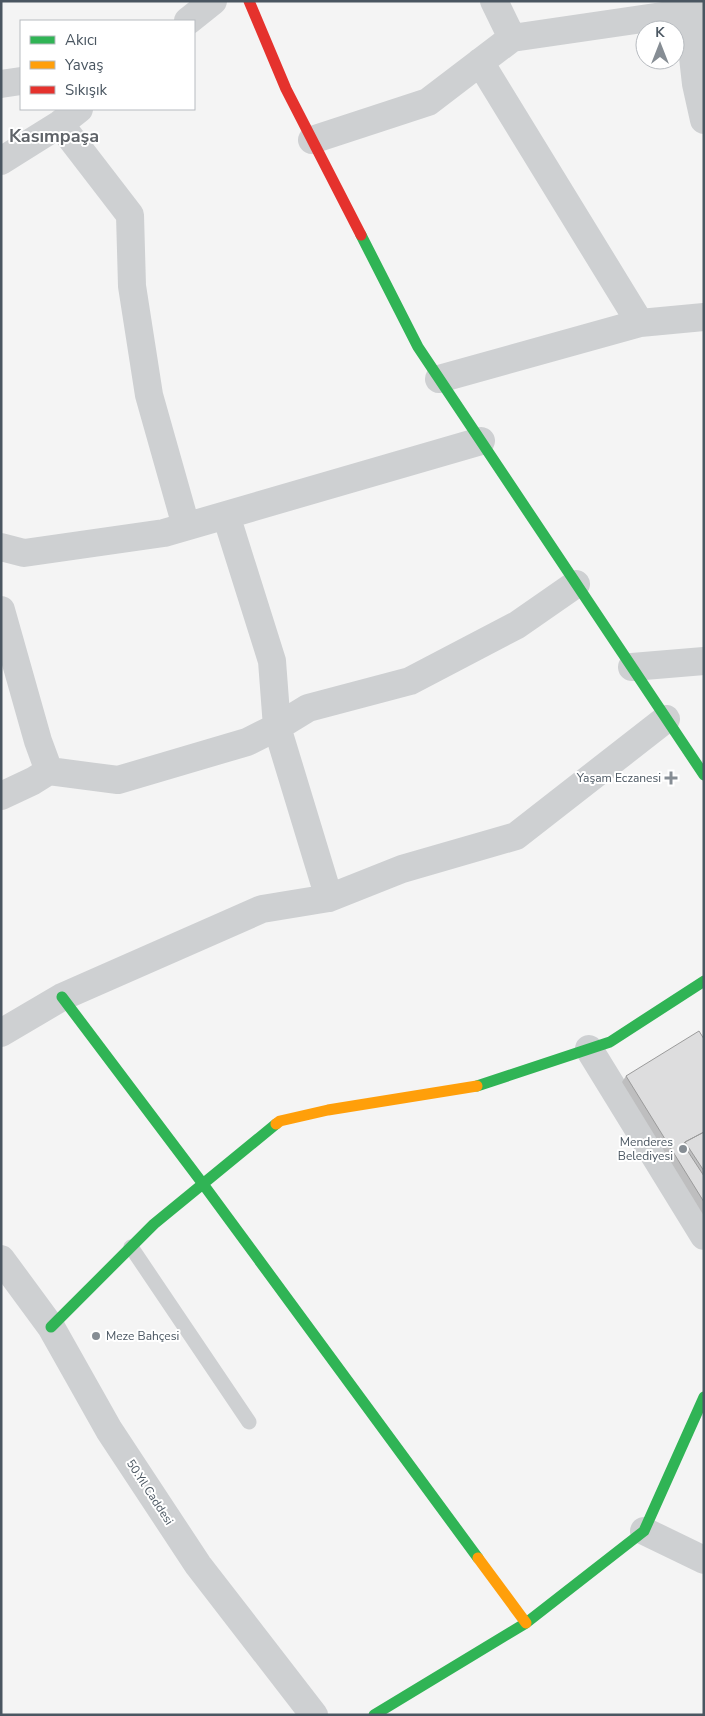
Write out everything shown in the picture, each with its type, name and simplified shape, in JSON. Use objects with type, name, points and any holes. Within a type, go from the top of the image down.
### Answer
[{"type":"street","points":[[189,20],[213,1]]},
{"type":"street","points":[[249,1],[286,89],[418,347],[704,775]]},
{"type":"street","points":[[494,1],[512,38]]},
{"type":"street","points":[[312,140],[428,102],[512,38],[696,12],[696,84],[704,120]]},
{"type":"street","points":[[480,62],[640,322]]},
{"type":"street","points":[[1,84],[20,81]]},
{"type":"street","points":[[1,161],[70,116],[130,215],[132,286],[149,394],[186,526]]},
{"type":"street","points":[[439,379],[640,322],[704,317]]},
{"type":"street","points":[[1,547],[24,553],[164,533],[481,442]]},
{"type":"street","points":[[226,515],[272,662],[277,727],[329,898]]},
{"type":"street","points":[[1,796],[33,781],[49,770],[118,780],[247,742],[277,727],[308,708],[410,681],[517,625],[576,584]]},
{"type":"street","points":[[1,610],[38,742],[49,770]]},
{"type":"street","points":[[632,667],[704,661]]},
{"type":"street","points":[[1,1033],[62,997],[262,909],[329,898],[402,869],[516,836],[666,719]]},
{"type":"street","points":[[51,1327],[154,1224],[280,1121],[328,1110],[474,1087],[610,1042],[704,981]]},
{"type":"street","points":[[62,997],[204,1184],[526,1623]]},
{"type":"street","points":[[589,1049],[704,1236]]},
{"type":"street","name":"50.Yıl Caddesi","points":[[1,1259],[51,1327],[109,1430],[198,1565],[314,1715]]},
{"type":"street","points":[[374,1715],[526,1623],[644,1531],[704,1396]]},
{"type":"street","points":[[644,1531],[704,1560]]},
{"type":"lane","points":[[131,1247],[249,1422]]},
{"type":"building","name":"Menderes Belediyesi","points":[[699,1031],[704,1039],[704,1132],[683,1144],[704,1176],[704,1202],[626,1076]]},
{"type":"building","points":[[704,1132],[704,1171],[685,1142]]},
{"type":"traffic: fast","points":[[361,235],[418,347],[704,775]]},
{"type":"traffic: fast","points":[[477,1086],[610,1042],[704,981]]},
{"type":"traffic: fast","points":[[62,997],[203,1184],[478,1558]]},
{"type":"traffic: fast","points":[[51,1327],[154,1224],[276,1124]]},
{"type":"traffic: fast","points":[[374,1715],[526,1623],[644,1531],[704,1397]]},
{"type":"traffic: slow","points":[[276,1124],[280,1121],[328,1110],[477,1086]]},
{"type":"traffic: slow","points":[[478,1558],[526,1623]]},
{"type":"traffic: jam","points":[[249,1],[286,89],[361,235]]},
{"type":"place","name":"Yaşam Eczanesi","points":[[671,778]]},
{"type":"place","name":"Menderes Belediyesi","points":[[683,1149]]},
{"type":"place","name":"Meze Bahçesi","points":[[96,1336]]},
{"type":"district","name":"Kasımpaşa","points":[[54,136]]}]
